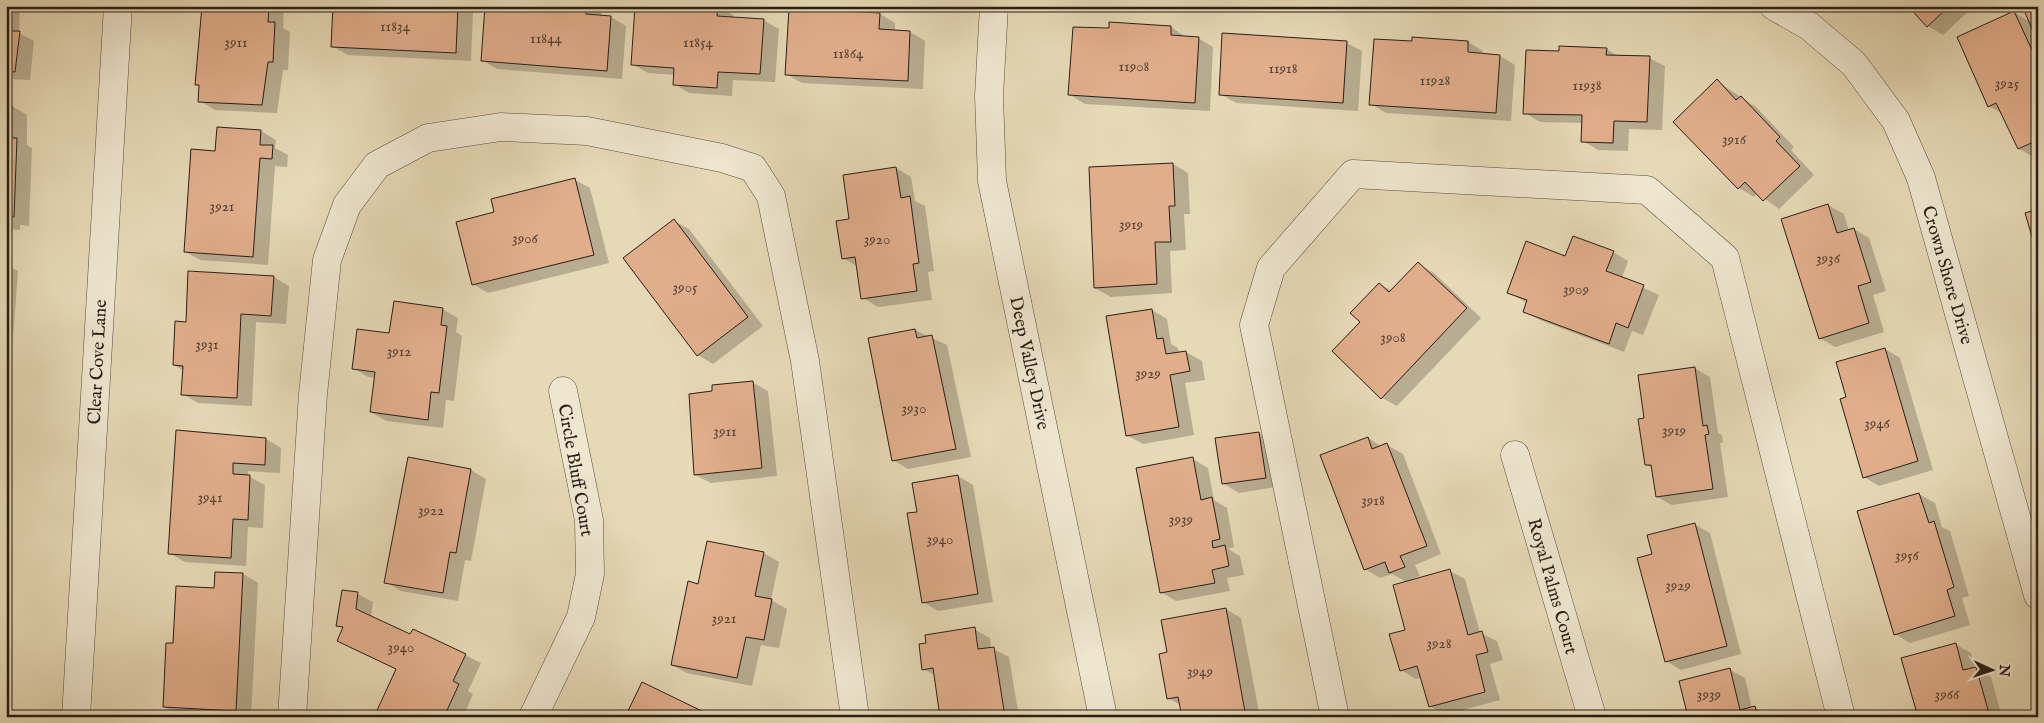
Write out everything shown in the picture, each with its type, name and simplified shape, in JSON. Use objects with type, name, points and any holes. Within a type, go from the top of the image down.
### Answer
[{"type":"street","name":"Clear Cove Lane","points":[[76,717],[118,6]]},
{"type":"street","name":"Deep Valley Drive","points":[[994,6],[989,96],[992,181],[1103,717]]},
{"type":"street","name":"Crown Shore Drive","points":[[1774,6],[1809,26],[1854,64],[1896,121],[1920,178],[2038,595]]},
{"type":"street","points":[[292,717],[314,394],[326,260],[347,205],[377,165],[428,138],[501,127],[588,131],[722,158],[753,168],[771,196],[805,361],[856,717]]},
{"type":"street","points":[[1335,717],[1254,325],[1271,268],[1353,174],[1647,190],[1726,258],[1841,717]]},
{"type":"street","name":"Circle Bluff Court","points":[[533,717],[581,617],[590,574],[588,520],[563,391]]},
{"type":"street","name":"Royal Palms Court","points":[[1515,455],[1592,717]]},
{"type":"building","points":[[202,6],[269,6],[268,22],[275,22],[273,62],[268,62],[262,105],[198,102],[199,85],[195,85]]},
{"type":"building","points":[[333,6],[458,6],[456,53],[331,47]]},
{"type":"building","points":[[485,6],[586,6],[586,14],[611,16],[607,71],[481,61]]},
{"type":"building","points":[[635,6],[718,6],[717,16],[764,19],[760,74],[718,72],[717,88],[673,85],[674,68],[631,65]]},
{"type":"building","points":[[1908,6],[1949,6],[1927,27]]},
{"type":"building","points":[[2022,6],[2038,6],[2038,29],[2033,31]]},
{"type":"building","points":[[789,8],[880,13],[879,29],[910,31],[908,81],[785,75]]},
{"type":"building","points":[[2014,11],[2038,63],[2038,140],[2018,149],[1996,103],[1988,107],[1957,37]]},
{"type":"building","points":[[1109,22],[1171,26],[1171,35],[1199,37],[1195,103],[1068,95],[1073,27],[1109,28]]},
{"type":"building","points":[[6,31],[20,31],[15,72],[6,71]]},
{"type":"building","points":[[1222,33],[1347,41],[1343,103],[1219,95]]},
{"type":"building","points":[[1412,37],[1468,41],[1468,52],[1500,55],[1496,113],[1369,105],[1374,39],[1412,41]]},
{"type":"building","points":[[1559,46],[1607,48],[1606,55],[1650,56],[1647,122],[1614,121],[1613,143],[1581,142],[1582,115],[1523,114],[1526,50],[1559,51]]},
{"type":"building","points":[[1717,79],[1736,100],[1741,96],[1780,137],[1776,141],[1800,166],[1763,201],[1745,182],[1738,189],[1673,122]]},
{"type":"building","points":[[6,104],[12,105],[12,138],[17,138],[14,217],[6,217]]},
{"type":"building","points":[[217,127],[261,130],[260,145],[273,145],[272,159],[260,158],[253,257],[184,252],[191,149],[215,151]]},
{"type":"building","points":[[1173,163],[1175,206],[1169,206],[1171,242],[1155,242],[1157,284],[1094,288],[1089,167]]},
{"type":"building","points":[[896,167],[901,198],[910,196],[919,263],[913,264],[917,291],[861,299],[855,257],[842,259],[836,221],[849,219],[843,175]]},
{"type":"building","points":[[575,178],[594,255],[472,285],[456,222],[494,212],[491,199]]},
{"type":"building","points":[[1828,204],[1837,233],[1854,228],[1871,282],[1858,286],[1869,323],[1819,339],[1781,219]]},
{"type":"building","points":[[2038,209],[2038,257],[2025,213]]},
{"type":"building","points":[[674,219],[748,317],[697,356],[623,258]]},
{"type":"building","points":[[1573,236],[1614,251],[1606,271],[1644,285],[1628,328],[1616,323],[1609,344],[1523,312],[1527,300],[1507,293],[1526,241],[1565,256]]},
{"type":"building","points":[[1418,262],[1467,308],[1381,399],[1332,351],[1360,322],[1350,313],[1379,283],[1389,292]]},
{"type":"building","points":[[188,271],[274,276],[271,316],[241,314],[237,398],[181,395],[183,366],[173,365],[175,321],[186,322]]},
{"type":"building","points":[[394,301],[443,308],[441,325],[447,326],[439,393],[431,392],[428,420],[370,412],[375,372],[352,369],[357,329],[389,333]]},
{"type":"building","points":[[1152,309],[1157,339],[1163,338],[1166,354],[1186,351],[1190,371],[1170,375],[1179,427],[1126,436],[1106,316]]},
{"type":"building","points":[[915,329],[917,338],[932,335],[956,449],[892,461],[868,338]]},
{"type":"building","points":[[1885,348],[1918,461],[1863,478],[1840,399],[1846,397],[1836,362]]},
{"type":"building","points":[[1695,367],[1703,426],[1707,425],[1709,434],[1705,435],[1713,489],[1656,497],[1651,465],[1645,465],[1638,419],[1644,418],[1638,375]]},
{"type":"building","points":[[753,381],[762,468],[694,475],[689,394],[712,391],[712,385]]},
{"type":"building","points":[[176,430],[266,438],[265,465],[233,463],[233,474],[250,475],[248,520],[233,519],[231,558],[168,554]]},
{"type":"building","points":[[1259,432],[1266,478],[1222,484],[1215,438]]},
{"type":"building","points":[[1368,437],[1372,449],[1387,443],[1427,546],[1400,556],[1405,567],[1389,573],[1385,562],[1364,570],[1320,455]]},
{"type":"building","points":[[408,457],[471,469],[456,553],[450,552],[443,593],[384,583]]},
{"type":"building","points":[[1193,457],[1201,500],[1212,497],[1220,539],[1212,541],[1213,548],[1225,545],[1229,566],[1212,570],[1215,583],[1160,593],[1136,468]]},
{"type":"building","points":[[958,475],[978,594],[922,603],[907,513],[917,512],[912,483]]},
{"type":"building","points":[[1919,493],[1929,523],[1934,521],[1954,587],[1947,590],[1955,616],[1894,635],[1857,511]]},
{"type":"building","points":[[1695,523],[1727,646],[1665,662],[1637,558],[1652,554],[1647,535]]},
{"type":"building","points":[[707,541],[764,552],[755,596],[772,599],[764,640],[746,637],[737,678],[671,665],[688,581],[698,584]]},
{"type":"building","points":[[1450,569],[1468,635],[1482,631],[1488,652],[1476,655],[1485,692],[1429,707],[1417,666],[1400,671],[1389,634],[1405,630],[1393,585]]},
{"type":"building","points":[[215,572],[243,573],[236,711],[163,707],[166,643],[173,643],[176,586],[214,588]]},
{"type":"building","points":[[342,590],[358,592],[356,609],[410,634],[413,629],[466,654],[453,681],[459,684],[444,717],[374,717],[396,669],[337,641],[343,627],[336,626]]},
{"type":"building","points":[[1226,608],[1246,717],[1182,717],[1178,697],[1167,699],[1159,654],[1167,652],[1161,620]]},
{"type":"building","points":[[975,627],[978,649],[994,647],[1005,717],[940,717],[933,668],[922,670],[919,644],[926,643],[925,635]]},
{"type":"building","points":[[1956,643],[1963,670],[1976,667],[1990,717],[1918,717],[1901,658]]},
{"type":"building","points":[[1730,668],[1740,710],[1755,706],[1758,717],[1688,717],[1679,681]]},
{"type":"building","points":[[642,682],[708,714],[706,717],[625,717]]}]
